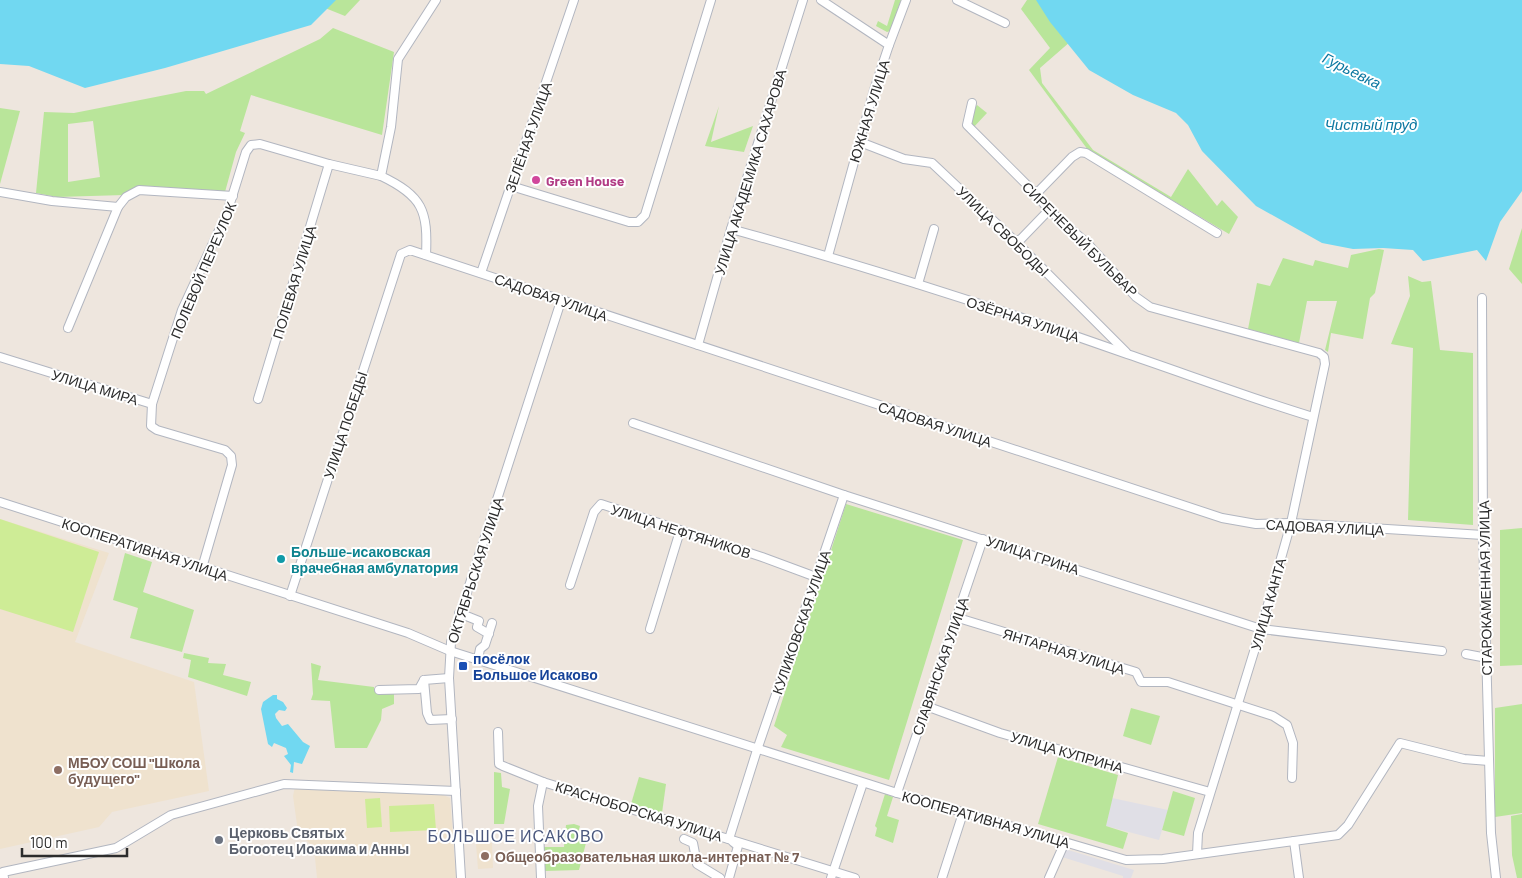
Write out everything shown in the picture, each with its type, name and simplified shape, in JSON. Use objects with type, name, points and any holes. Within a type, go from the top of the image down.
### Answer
[{"type":"street","points":[[381,176],[391,127],[398,59],[436,0]]},
{"type":"street","name":"ЗЕЛЁНАЯ УЛИЦА","points":[[481,273],[574,0]]},
{"type":"street","points":[[511,186],[629,222],[638,222],[645,215],[711,0]]},
{"type":"street","name":"УЛИЦА АКАДЕМИКА САХАРОВА","points":[[698,346],[731,229],[803,0]]},
{"type":"street","name":"ЮЖНАЯ УЛИЦА","points":[[821,0],[890,45],[874,90],[828,256]]},
{"type":"street","points":[[890,45],[906,0]]},
{"type":"street","points":[[957,0],[1005,24]]},
{"type":"street","name":"СИРЕНЕВЫЙ БУЛЬВАР","points":[[972,103],[967,125],[1036,194],[1048,210],[1088,244],[1136,297],[1150,307],[1319,353]]},
{"type":"street","name":"УЛИЦА СВОБОДЫ","points":[[860,142],[904,159],[932,163],[1015,241],[1127,354]]},
{"type":"street","name":"ПОЛЕВОЙ ПЕРЕУЛОК","points":[[152,404],[182,310],[233,196],[246,152],[251,145],[260,144],[329,164]]},
{"type":"street","points":[[1036,194],[1072,156],[1080,152],[1086,153],[1218,233]]},
{"type":"street","points":[[329,164],[381,176],[399,185],[411,196],[424,213],[427,226],[426,255]]},
{"type":"street","name":"ПОЛЕВАЯ УЛИЦА","points":[[258,399],[329,164]]},
{"type":"street","points":[[68,328],[118,207],[126,197],[140,190],[233,196]]},
{"type":"street","points":[[0,192],[52,201],[118,207]]},
{"type":"street","points":[[1015,241],[1021,239],[1048,210]]},
{"type":"street","name":"ОЗЁРНАЯ УЛИЦА","points":[[731,229],[918,284],[1251,398],[1313,417]]},
{"type":"street","points":[[918,284],[934,229]]},
{"type":"street","name":"САДОВАЯ УЛИЦА","points":[[401,254],[410,250],[426,255],[1222,518],[1256,524],[1291,523],[1483,535]]},
{"type":"street","name":"УЛИЦА ПОБЕДЫ","points":[[290,596],[401,254]]},
{"type":"street","name":"СТАРОКАМЕННАЯ УЛИЦА","points":[[1482,298],[1483,535],[1488,658],[1490,833],[1496,878]]},
{"type":"street","name":"ОКТЯБРЬСКАЯ УЛИЦА","points":[[462,878],[449,678],[450,651],[459,613],[561,301]]},
{"type":"street","name":"УЛИЦА КАНТА","points":[[1197,854],[1198,833],[1261,629],[1291,523],[1325,364],[1324,357],[1319,353]]},
{"type":"street","name":"УЛИЦА МИРА","points":[[0,357],[152,404],[151,426],[156,430],[225,450],[231,456],[232,465],[202,568]]},
{"type":"street","name":"УЛИЦА ГРИНА","points":[[633,423],[844,496],[983,538],[1261,629],[1442,651]]},
{"type":"street","name":"КУЛИКОВСКАЯ УЛИЦА","points":[[729,839],[757,750],[844,496]]},
{"type":"street","name":"КООПЕРАТИВНАЯ УЛИЦА","points":[[0,502],[408,633],[450,651],[757,750],[963,813],[1126,860],[1197,854],[1338,835],[1343,831],[1400,743],[1464,759],[1489,761]]},
{"type":"street","name":"УЛИЦА НЕФТЯНИКОВ","points":[[570,585],[594,512],[601,504],[762,557],[816,577]]},
{"type":"street","points":[[650,629],[680,531]]},
{"type":"street","name":"СЛАВЯНСКАЯ УЛИЦА","points":[[897,793],[983,538]]},
{"type":"street","points":[[459,613],[479,621],[477,627],[489,634]]},
{"type":"street","name":"ЯНТАРНАЯ УЛИЦА","points":[[955,618],[1136,672],[1141,682],[1168,682],[1273,716],[1287,724],[1293,743],[1292,778]]},
{"type":"street","points":[[478,659],[480,649],[485,645],[492,624]]},
{"type":"street","points":[[1466,654],[1488,658]]},
{"type":"street","points":[[424,680],[449,678]]},
{"type":"street","points":[[379,690],[419,689],[424,680]]},
{"type":"street","points":[[424,680],[427,713],[430,720],[452,718]]},
{"type":"street","name":"УЛИЦА КУПРИНА","points":[[926,706],[1000,733],[1210,792]]},
{"type":"street","points":[[498,732],[499,764],[543,782]]},
{"type":"street","name":"КРАСНОБОРСКАЯ УЛИЦА","points":[[542,878],[538,806],[543,782],[729,839],[832,874],[855,878]]},
{"type":"street","points":[[832,874],[863,783]]},
{"type":"street","points":[[3,875],[116,848],[171,815],[284,784],[456,791]]},
{"type":"street","points":[[942,878],[963,813]]},
{"type":"street","points":[[684,839],[693,843],[698,864],[720,878]]},
{"type":"street","points":[[729,839],[738,846],[729,878]]},
{"type":"street","points":[[1294,841],[1300,878]]},
{"type":"street","points":[[1050,878],[1065,842]]},
{"type":"shaded area","points":[[0,519],[109,553],[75,642],[194,682],[209,791],[112,812],[99,827],[0,849]]},
{"type":"shaded area","points":[[295,787],[439,793],[450,798],[456,878],[317,878],[314,848],[298,832],[293,796]]},
{"type":"shaded area","points":[[1112,798],[1168,810],[1159,840],[1106,826]]},
{"type":"shaded area","name":"Общеобразовательная школа-интернат № 7","points":[[492,843],[493,868],[478,869],[476,844]]},
{"type":"shaded area","points":[[1065,849],[1134,870],[1131,878],[1123,878],[1123,876],[1062,857]]},
{"type":"green space","points":[[329,0],[360,0],[345,16],[320,6]]},
{"type":"green space","points":[[895,0],[901,0],[890,31],[887,32],[876,26],[878,21],[887,26]]},
{"type":"green space","points":[[1027,0],[1039,0],[1071,41],[1040,68],[1042,83],[1093,150],[1171,197],[1188,169],[1217,206],[1222,200],[1238,217],[1229,234],[1088,150],[1029,70],[1050,48],[1021,9]]},
{"type":"green space","points":[[333,28],[394,52],[382,135],[251,95],[240,131],[245,133],[236,152],[225,192],[57,197],[36,193],[44,112],[74,113],[186,91],[204,91],[206,94],[320,39]],"holes":[[[93,121],[100,177],[68,182],[68,124]]]},
{"type":"green space","points":[[977,105],[987,113],[972,129],[963,120]]},
{"type":"green space","points":[[719,106],[711,142],[753,126],[744,152],[705,146]]},
{"type":"green space","points":[[0,108],[20,111],[0,184]]},
{"type":"green space","points":[[1522,228],[1522,284],[1509,269]]},
{"type":"green space","points":[[1379,249],[1384,250],[1375,293],[1370,298],[1363,339],[1331,333],[1328,352],[1325,350],[1337,301],[1307,301],[1299,343],[1248,329],[1257,283],[1270,286],[1283,258],[1313,266],[1315,260],[1348,268],[1351,255]]},
{"type":"green space","points":[[1408,276],[1422,282],[1431,281],[1440,350],[1473,353],[1473,525],[1408,520],[1413,348],[1391,344],[1410,296]]},
{"type":"green space","points":[[846,504],[963,540],[889,780],[781,747],[787,735],[774,726]]},
{"type":"green space","points":[[0,519],[99,552],[73,632],[0,609]]},
{"type":"green space","points":[[1522,528],[1522,665],[1500,666],[1500,530]]},
{"type":"green space","points":[[125,553],[152,562],[143,592],[194,610],[182,652],[130,638],[138,608],[113,600]]},
{"type":"green space","points":[[184,653],[209,658],[208,663],[226,664],[223,675],[251,682],[247,696],[188,677],[191,660],[183,658]]},
{"type":"green space","points":[[311,663],[321,666],[318,680],[374,687],[374,691],[394,691],[394,704],[382,709],[381,720],[367,748],[335,748],[330,701],[311,700],[313,694]]},
{"type":"green space","points":[[1522,704],[1522,813],[1495,817],[1495,708]]},
{"type":"green space","points":[[1131,708],[1160,716],[1151,745],[1123,736]]},
{"type":"green space","points":[[1058,757],[1118,775],[1106,826],[1128,833],[1123,849],[1038,824]]},
{"type":"green space","points":[[494,772],[501,773],[502,787],[510,789],[504,824],[494,824]]},
{"type":"green space","points":[[639,777],[666,784],[662,813],[631,804]]},
{"type":"green space","points":[[1173,791],[1195,798],[1184,836],[1162,830]]},
{"type":"green space","points":[[885,794],[893,797],[887,816],[899,820],[893,843],[875,836],[877,828],[875,826]]},
{"type":"green space","points":[[380,798],[382,827],[367,828],[365,799]]},
{"type":"green space","points":[[434,804],[436,830],[390,832],[389,806]]},
{"type":"green space","points":[[1522,814],[1522,878],[1517,878],[1512,855],[1511,816]]},
{"type":"green space","points":[[574,824],[580,826],[577,836],[587,839],[579,870],[545,871],[544,847],[564,847],[566,825]]},
{"type":"water","points":[[0,0],[336,0],[311,25],[165,68],[85,88],[29,66],[0,64]]},
{"type":"water","name":"Чистый пруд","points":[[1036,0],[1522,0],[1522,191],[1500,222],[1486,261],[1477,250],[1423,261],[1413,250],[1353,249],[1322,243],[1256,206],[1202,151],[1188,125],[1176,113],[1133,95],[1089,70],[1050,22]]},
{"type":"water","points":[[273,695],[277,695],[277,699],[283,702],[287,708],[285,711],[279,710],[275,714],[276,718],[282,726],[288,724],[303,742],[310,746],[302,764],[294,762],[293,773],[290,772],[291,765],[284,756],[288,754],[286,748],[274,743],[272,747],[268,744],[261,709],[263,702]]},
{"type":"place","name":"Green House","points":[[536,180]]},
{"type":"place","name":"Больше-исаковская врачебная амбулатория","points":[[281,559]]},
{"type":"place","name":"посёлок Большое Исаково","points":[[463,666]]},
{"type":"place","name":"МБОУ СОШ \"Школа будущего\"","points":[[58,770]]},
{"type":"place","name":"Церковь Святых Богоотец Иоакима и Анны","points":[[219,840]]},
{"type":"place","name":"Общеобразовательная школа-интернат № 7","points":[[485,856]]},
{"type":"district","name":"БОЛЬШОЕ ИСАКОВО","points":[[516,835]]},
{"type":"water label","name":"Гурьевка","points":[[1352,70]]}]
